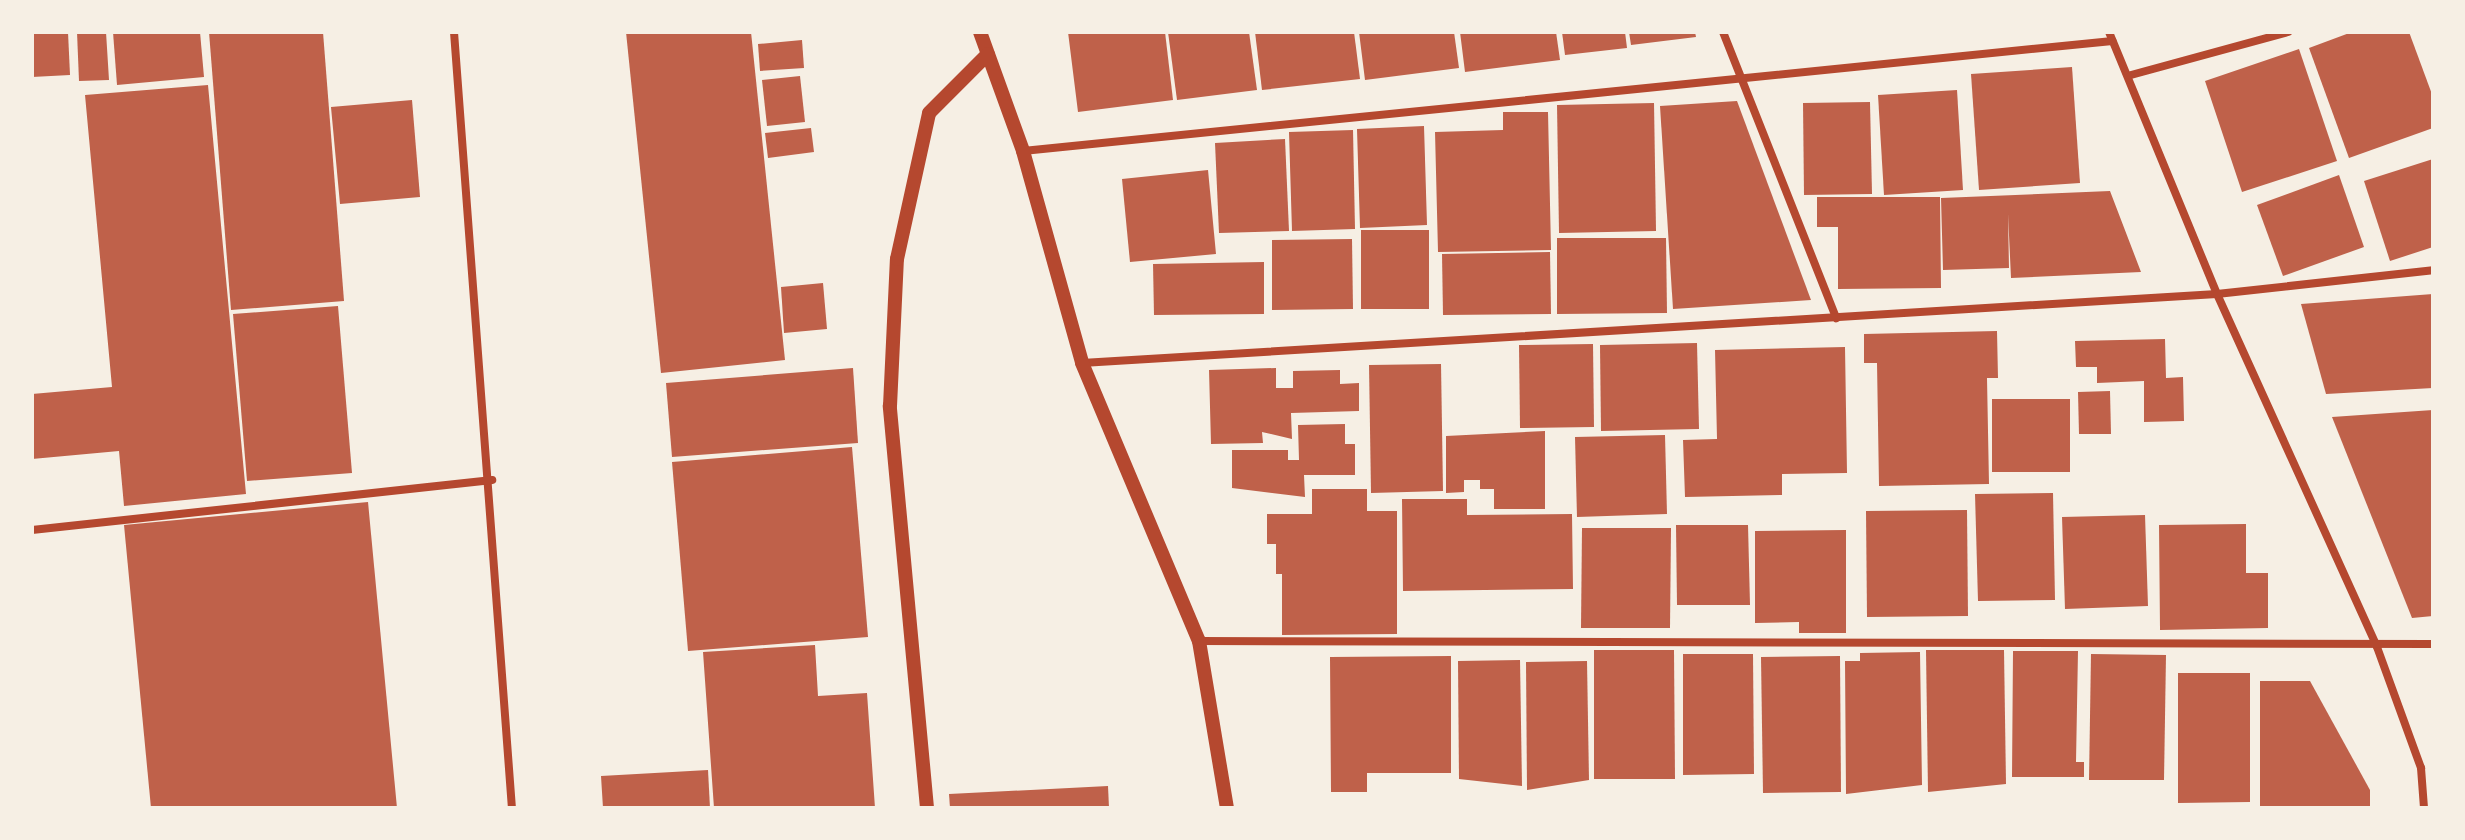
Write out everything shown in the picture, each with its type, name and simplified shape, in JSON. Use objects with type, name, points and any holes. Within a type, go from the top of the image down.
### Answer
[{"type":"street","points":[[454,32],[492,480],[512,808]]},
{"type":"street","points":[[980,32],[1023,151],[1082,363],[1199,641],[1227,808]]},
{"type":"street","points":[[1723,32],[1736,76],[1836,318]]},
{"type":"street","points":[[2131,75],[2288,32]]},
{"type":"street","points":[[1023,151],[2111,37],[2131,75],[2217,294],[2377,647],[2421,768],[2424,808]]},
{"type":"street","points":[[927,808],[890,406],[897,259],[929,113],[988,54]]},
{"type":"street","points":[[1082,363],[2217,294],[2433,270]]},
{"type":"street","points":[[32,530],[492,480]]},
{"type":"street","points":[[1199,641],[2377,647],[2433,644]]},
{"type":"building","points":[[32,32],[68,32],[70,75],[32,77]]},
{"type":"building","points":[[77,32],[106,32],[109,80],[79,81]]},
{"type":"building","points":[[113,32],[200,32],[204,77],[117,85]]},
{"type":"building","points":[[209,32],[323,32],[344,301],[231,310]]},
{"type":"building","points":[[626,32],[751,32],[785,360],[661,373]]},
{"type":"building","points":[[1068,32],[1165,32],[1173,100],[1078,112]]},
{"type":"building","points":[[1168,32],[1249,32],[1257,90],[1177,100]]},
{"type":"building","points":[[1255,32],[1354,32],[1360,79],[1262,90]]},
{"type":"building","points":[[1359,32],[1454,32],[1459,68],[1365,80]]},
{"type":"building","points":[[1460,32],[1556,32],[1560,60],[1465,72]]},
{"type":"building","points":[[1562,32],[1625,32],[1627,48],[1565,55]]},
{"type":"building","points":[[1629,32],[1695,32],[1696,37],[1631,45]]},
{"type":"building","points":[[2352,32],[2409,32],[2433,97],[2433,128],[2349,158],[2309,48]]},
{"type":"building","points":[[802,40],[804,68],[760,71],[758,44]]},
{"type":"building","points":[[2299,49],[2337,161],[2242,192],[2205,81]]},
{"type":"building","points":[[2072,67],[2080,183],[1979,190],[1971,74]]},
{"type":"building","points":[[800,76],[805,122],[767,126],[762,80]]},
{"type":"building","points":[[208,85],[246,494],[124,506],[119,451],[32,459],[32,394],[112,387],[85,95]]},
{"type":"building","points":[[1957,90],[1963,190],[1884,195],[1878,95]]},
{"type":"building","points":[[412,100],[420,197],[340,204],[331,107]]},
{"type":"building","points":[[1737,101],[1811,300],[1673,309],[1660,106]]},
{"type":"building","points":[[1870,102],[1872,194],[1804,195],[1803,103]]},
{"type":"building","points":[[1654,103],[1656,231],[1559,233],[1557,105]]},
{"type":"building","points":[[1503,112],[1548,112],[1551,250],[1438,252],[1435,132],[1503,130]]},
{"type":"building","points":[[1424,126],[1427,225],[1360,228],[1357,129]]},
{"type":"building","points":[[811,128],[814,152],[768,158],[765,133]]},
{"type":"building","points":[[1353,130],[1355,229],[1292,231],[1289,132]]},
{"type":"building","points":[[1285,139],[1289,231],[1219,233],[1215,143]]},
{"type":"building","points":[[2433,159],[2433,247],[2390,261],[2364,181]]},
{"type":"building","points":[[1208,170],[1216,254],[1130,262],[1122,179]]},
{"type":"building","points":[[2339,175],[2364,247],[2283,276],[2257,205]]},
{"type":"building","points":[[2110,191],[2141,272],[2011,278],[2008,214],[2009,268],[1943,270],[1941,198]]},
{"type":"building","points":[[1817,197],[1940,197],[1941,288],[1838,289],[1838,227],[1817,227]]},
{"type":"building","points":[[1361,230],[1429,230],[1429,309],[1361,309]]},
{"type":"building","points":[[1557,238],[1666,238],[1667,313],[1557,314]]},
{"type":"building","points":[[1352,239],[1353,309],[1272,310],[1272,240]]},
{"type":"building","points":[[1550,252],[1551,314],[1443,315],[1442,254]]},
{"type":"building","points":[[1264,262],[1264,314],[1154,315],[1153,264]]},
{"type":"building","points":[[823,283],[827,329],[784,333],[781,287]]},
{"type":"building","points":[[2433,294],[2433,388],[2326,394],[2301,304]]},
{"type":"building","points":[[338,306],[352,473],[247,481],[233,314]]},
{"type":"building","points":[[1997,331],[1998,378],[1987,378],[1989,484],[1879,486],[1877,363],[1864,363],[1864,334]]},
{"type":"building","points":[[2165,339],[2166,378],[2183,377],[2184,421],[2144,422],[2144,381],[2097,383],[2097,367],[2076,367],[2075,341]]},
{"type":"building","points":[[1697,343],[1699,429],[1601,431],[1600,345]]},
{"type":"building","points":[[1593,344],[1594,427],[1520,428],[1519,345]]},
{"type":"building","points":[[1845,347],[1847,473],[1782,474],[1782,495],[1685,497],[1683,440],[1717,439],[1715,350]]},
{"type":"building","points":[[1441,364],[1443,491],[1371,493],[1369,365]]},
{"type":"building","points":[[853,368],[858,443],[672,457],[666,383]]},
{"type":"building","points":[[1276,368],[1276,388],[1293,388],[1293,371],[1340,370],[1340,384],[1359,383],[1359,411],[1291,413],[1292,439],[1262,432],[1263,443],[1211,444],[1209,370]]},
{"type":"building","points":[[2110,391],[2111,434],[2079,434],[2078,392]]},
{"type":"building","points":[[1992,399],[2070,399],[2070,472],[1992,472]]},
{"type":"building","points":[[2433,410],[2433,616],[2412,618],[2332,417]]},
{"type":"building","points":[[1345,424],[1345,444],[1355,444],[1355,475],[1304,475],[1305,497],[1232,488],[1232,450],[1288,450],[1288,460],[1299,460],[1298,425]]},
{"type":"building","points":[[1545,431],[1545,509],[1494,509],[1494,489],[1480,489],[1480,480],[1464,480],[1464,492],[1446,493],[1446,436]]},
{"type":"building","points":[[1665,435],[1667,514],[1577,517],[1575,437]]},
{"type":"building","points":[[852,447],[868,637],[688,651],[672,462]]},
{"type":"building","points":[[1312,489],[1367,489],[1367,511],[1397,511],[1397,634],[1282,635],[1282,574],[1276,574],[1276,544],[1267,544],[1267,514],[1312,514]]},
{"type":"building","points":[[2053,493],[2055,600],[1978,601],[1975,494]]},
{"type":"building","points":[[1402,499],[1467,499],[1467,515],[1572,514],[1573,589],[1403,591]]},
{"type":"building","points":[[368,502],[397,808],[151,808],[124,525]]},
{"type":"building","points":[[1967,510],[1968,616],[1867,617],[1866,511]]},
{"type":"building","points":[[2145,515],[2148,606],[2065,609],[2062,517]]},
{"type":"building","points":[[2246,524],[2246,573],[2268,573],[2268,628],[2160,630],[2159,525]]},
{"type":"building","points":[[1676,525],[1748,525],[1750,605],[1677,605]]},
{"type":"building","points":[[1582,528],[1671,528],[1670,628],[1581,628]]},
{"type":"building","points":[[1846,530],[1846,633],[1799,633],[1799,622],[1755,623],[1755,531]]},
{"type":"building","points":[[815,645],[818,696],[867,693],[875,808],[714,808],[703,652]]},
{"type":"building","points":[[1594,650],[1674,650],[1675,779],[1594,779]]},
{"type":"building","points":[[1926,650],[2004,650],[2006,784],[1928,792]]},
{"type":"building","points":[[2013,651],[2078,651],[2076,762],[2084,762],[2084,777],[2012,777]]},
{"type":"building","points":[[1920,652],[1922,785],[1846,794],[1845,661],[1860,661],[1860,653]]},
{"type":"building","points":[[1683,654],[1753,654],[1754,774],[1683,775]]},
{"type":"building","points":[[2091,654],[2166,655],[2164,780],[2089,780]]},
{"type":"building","points":[[1451,656],[1451,773],[1367,773],[1367,792],[1331,792],[1330,657]]},
{"type":"building","points":[[1840,656],[1841,792],[1763,793],[1761,657]]},
{"type":"building","points":[[1520,660],[1522,786],[1459,779],[1458,661]]},
{"type":"building","points":[[1587,661],[1589,780],[1527,790],[1526,662]]},
{"type":"building","points":[[2178,673],[2250,673],[2250,802],[2178,803]]},
{"type":"building","points":[[2260,681],[2310,681],[2370,790],[2370,808],[2260,808]]},
{"type":"building","points":[[708,770],[710,808],[603,808],[601,776]]},
{"type":"building","points":[[1108,786],[1109,808],[950,808],[949,794]]}]
